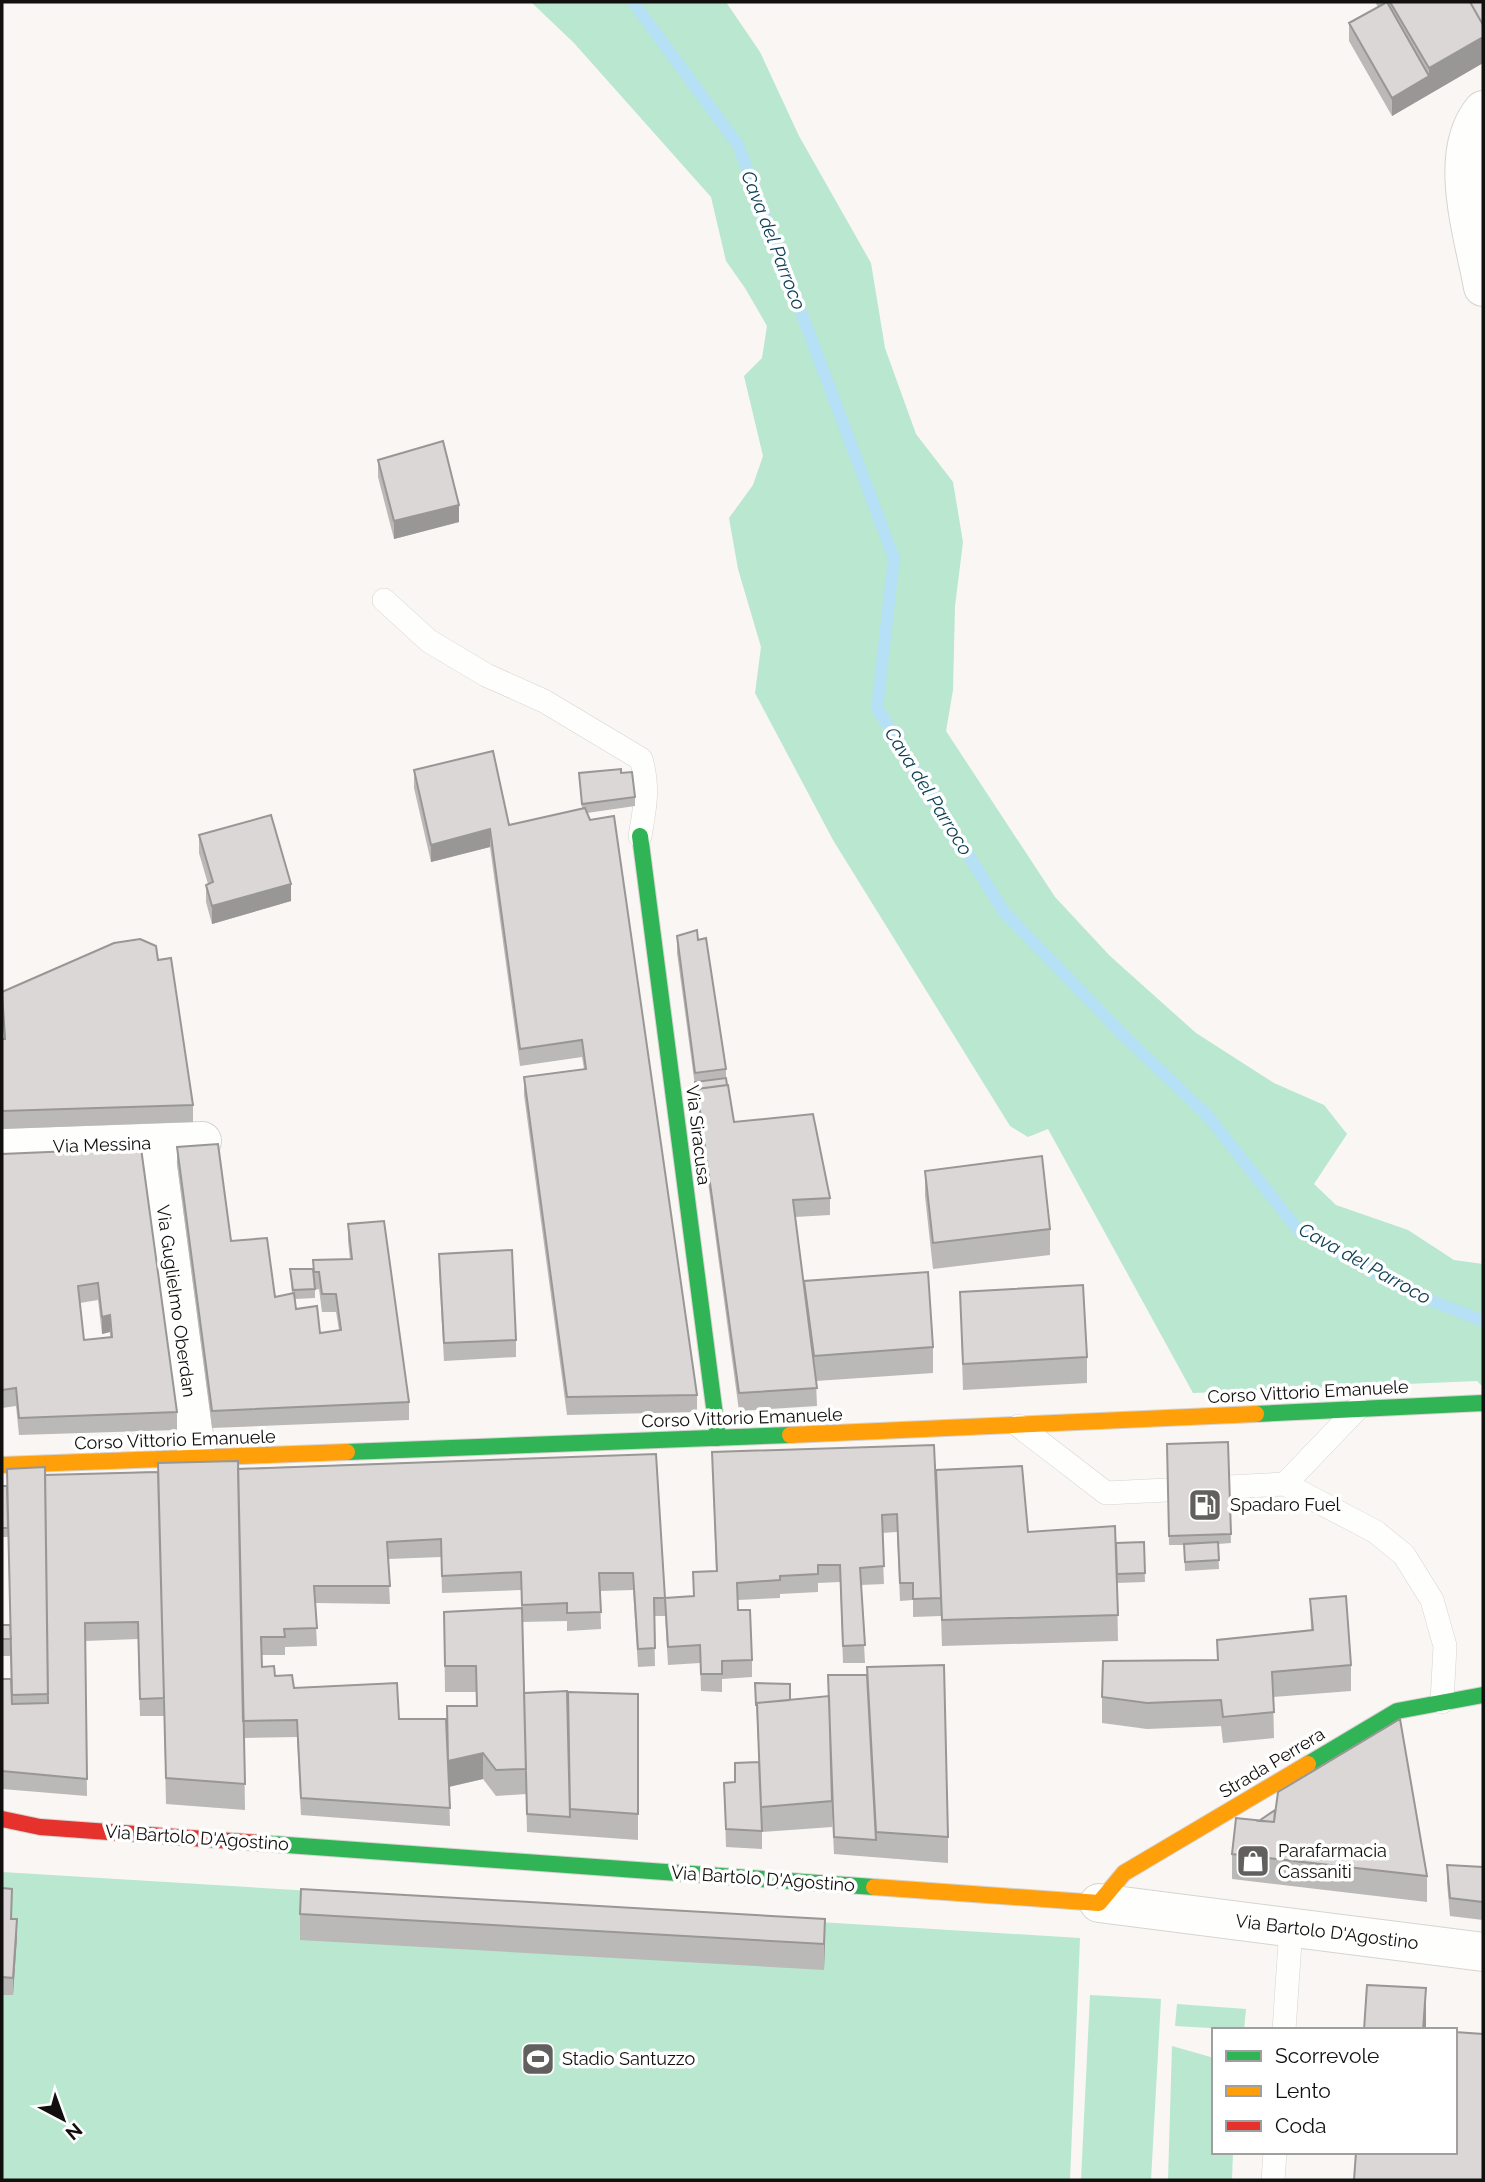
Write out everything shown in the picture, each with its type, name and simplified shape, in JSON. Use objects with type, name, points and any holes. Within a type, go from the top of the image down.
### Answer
[{"type":"main road","name":"Via Siracusa","points":[[640,836],[718,1438]]},
{"type":"main road","name":"Corso Vittorio Emanuele","points":[[2,1465],[1019,1426],[1483,1403]]},
{"type":"main road","name":"Strada Perrera","points":[[1100,1903],[1124,1873],[1397,1711],[1483,1695]]},
{"type":"main road","points":[[2,1819],[40,1827]]},
{"type":"main road","name":"Via Bartolo D'Agostino","points":[[40,1827],[1100,1903]]},
{"type":"main road","points":[[2,1833],[40,1827]]},
{"type":"street","points":[[1483,110],[1467,141],[1463,176],[1483,287]]},
{"type":"street","name":"Via Messina","points":[[2,1148],[202,1141]]},
{"type":"street","name":"Via Guglielmo Oberdan","points":[[155,1143],[197,1458]]},
{"type":"street","name":"Via Bartolo D'Agostino","points":[[1100,1903],[1483,1952]]},
{"type":"lane","points":[[384,600],[429,641],[486,675],[544,701],[641,759],[647,779],[640,836]]},
{"type":"lane","points":[[1285,1485],[1358,1408]]},
{"type":"lane","points":[[1019,1426],[1106,1493],[1285,1485],[1376,1532],[1404,1555],[1432,1600],[1445,1646],[1442,1702]]},
{"type":"lane","points":[[1284,2028],[1291,1928]]},
{"type":"lane","points":[[1273,2180],[1275,2154]]},
{"type":"green space","points":[[531,2],[726,2],[760,52],[799,136],[871,263],[885,348],[916,434],[953,482],[963,542],[955,606],[953,690],[946,731],[1055,897],[1110,956],[1196,1033],[1274,1083],[1324,1105],[1347,1134],[1314,1184],[1336,1205],[1408,1230],[1454,1260],[1483,1264],[1483,1387],[1477,1381],[1193,1393],[1048,1129],[1028,1137],[1010,1126],[833,840],[755,693],[761,647],[738,569],[729,518],[753,485],[763,456],[744,376],[762,358],[767,326],[726,261],[711,197],[574,43]]},
{"type":"green space","name":"Stadio Santuzzo","points":[[2,1872],[1080,1938],[1070,2180],[2,2180]]},
{"type":"green space","points":[[1090,1995],[1161,1999],[1151,2180],[1081,2180]]},
{"type":"green space","points":[[1177,2004],[1246,2009],[1244,2028],[1175,2026]]},
{"type":"green space","points":[[1172,2046],[1212,2057],[1212,2154],[1233,2154],[1232,2180],[1168,2180]]},
{"type":"building","points":[[1387,2],[1429,76],[1392,98],[1349,23]]},
{"type":"building","points":[[1390,2],[1470,2],[1483,25],[1483,37],[1429,68]]},
{"type":"building","points":[[1470,2],[1483,2],[1483,25]]},
{"type":"building","points":[[443,441],[459,505],[394,521],[378,460]]},
{"type":"building","points":[[493,751],[509,825],[585,808],[590,820],[614,816],[697,1395],[567,1397],[524,1077],[586,1069],[582,1040],[520,1049],[490,829],[431,845],[414,770]]},
{"type":"building","points":[[621,769],[621,773],[632,772],[635,797],[582,804],[579,773]]},
{"type":"building","points":[[271,815],[291,884],[212,906],[206,885],[213,882],[199,835]]},
{"type":"building","points":[[697,930],[698,940],[706,938],[726,1069],[695,1073],[677,936]]},
{"type":"building","points":[[140,939],[156,946],[158,960],[171,958],[193,1105],[2,1111],[2,1039],[5,1039],[2,992],[114,943]]},
{"type":"building","points":[[726,1078],[727,1085],[697,1089],[697,1097],[695,1082]]},
{"type":"building","points":[[728,1085],[734,1122],[813,1114],[830,1198],[793,1200],[817,1388],[739,1393],[697,1089]]},
{"type":"building","points":[[218,1144],[231,1241],[267,1238],[275,1297],[294,1293],[296,1309],[317,1306],[320,1333],[341,1330],[336,1294],[322,1294],[319,1272],[314,1272],[313,1260],[352,1259],[348,1224],[384,1221],[409,1402],[212,1411],[177,1147]]},
{"type":"building","points":[[141,1148],[177,1412],[19,1418],[16,1388],[2,1390],[2,1154]],"holes":[[[98,1283],[102,1317],[110,1315],[112,1337],[84,1340],[78,1286]]]},
{"type":"building","points":[[1042,1156],[1050,1229],[933,1243],[925,1171]]},
{"type":"building","points":[[512,1250],[516,1340],[444,1343],[439,1254]]},
{"type":"building","points":[[290,1269],[313,1269],[315,1289],[293,1290]]},
{"type":"building","points":[[928,1272],[933,1347],[814,1356],[804,1281]]},
{"type":"building","points":[[1083,1285],[1087,1357],[963,1364],[960,1292]]},
{"type":"building","points":[[1228,1442],[1231,1534],[1169,1536],[1167,1444]]},
{"type":"building","points":[[934,1445],[941,1598],[913,1599],[913,1583],[900,1583],[897,1514],[882,1515],[884,1566],[860,1568],[865,1645],[843,1646],[840,1565],[818,1565],[818,1574],[780,1576],[780,1580],[737,1583],[738,1610],[750,1610],[752,1660],[722,1661],[722,1674],[701,1674],[700,1645],[668,1647],[665,1598],[694,1596],[693,1572],[717,1571],[712,1452]]},
{"type":"building","points":[[656,1454],[665,1598],[654,1598],[655,1648],[638,1649],[633,1573],[599,1573],[601,1612],[567,1613],[567,1603],[522,1605],[521,1572],[442,1576],[441,1539],[387,1542],[390,1586],[314,1586],[317,1628],[284,1629],[285,1637],[261,1637],[262,1667],[274,1666],[275,1676],[292,1675],[294,1688],[397,1683],[399,1719],[446,1719],[450,1808],[301,1798],[297,1720],[243,1721],[238,1469]]},
{"type":"building","points":[[238,1461],[245,1784],[166,1778],[158,1463]]},
{"type":"building","points":[[1022,1466],[1028,1532],[1115,1526],[1118,1615],[942,1620],[936,1470]]},
{"type":"building","points":[[45,1467],[48,1694],[12,1695],[7,1469]]},
{"type":"building","points":[[158,1472],[164,1698],[140,1699],[138,1622],[85,1623],[87,1779],[2,1771],[2,1679],[11,1679],[12,1704],[48,1703],[45,1475]]},
{"type":"building","points":[[2,1486],[7,1486],[8,1528],[2,1528]]},
{"type":"building","points":[[1144,1542],[1145,1573],[1117,1574],[1116,1543]]},
{"type":"building","points":[[1218,1542],[1219,1560],[1185,1562],[1184,1544]]},
{"type":"building","points":[[1346,1596],[1351,1665],[1272,1672],[1274,1712],[1223,1717],[1221,1700],[1147,1703],[1102,1697],[1103,1661],[1218,1660],[1217,1640],[1313,1630],[1310,1599]]},
{"type":"building","points":[[522,1608],[526,1769],[496,1770],[483,1753],[448,1761],[447,1706],[477,1706],[476,1666],[445,1666],[444,1612]]},
{"type":"building","points":[[2,1625],[10,1625],[11,1639],[2,1639]]},
{"type":"building","points":[[944,1665],[948,1837],[876,1832],[867,1667]]},
{"type":"building","points":[[828,1675],[867,1675],[876,1840],[834,1837]]},
{"type":"building","points":[[755,1683],[790,1684],[790,1700],[756,1705]]},
{"type":"building","points":[[567,1691],[570,1817],[527,1814],[524,1693]]},
{"type":"building","points":[[568,1692],[638,1694],[638,1814],[570,1809]]},
{"type":"building","points":[[829,1696],[832,1801],[761,1807],[757,1703]]},
{"type":"building","points":[[1400,1719],[1427,1876],[1232,1854],[1236,1818],[1274,1822],[1278,1792]]},
{"type":"building","points":[[759,1762],[762,1831],[726,1829],[724,1783],[735,1782],[735,1763]]},
{"type":"building","points":[[1275,1810],[1274,1822],[1259,1821]]},
{"type":"building","points":[[1447,1865],[1483,1867],[1483,1902],[1450,1898]]},
{"type":"building","points":[[2,1888],[12,1889],[11,1919],[17,1919],[13,1978],[2,1977]]},
{"type":"building","points":[[301,1889],[825,1919],[824,1944],[300,1914]]},
{"type":"building","points":[[1367,1985],[1426,1988],[1423,2028],[1364,2028]]},
{"type":"building","points":[[1457,2032],[1483,2034],[1483,2180],[1354,2180],[1356,2154],[1457,2154]]},
{"type":"waterway","name":"Cava del Parroco","points":[[633,2],[738,145],[894,558],[877,708],[1004,912],[1123,1035],[1207,1115],[1299,1231],[1419,1296],[1483,1321]]},
{"type":"traffic: fast","points":[[640,836],[718,1438]]},
{"type":"traffic: fast","points":[[1256,1414],[1483,1403]]},
{"type":"traffic: fast","points":[[347,1452],[790,1435]]},
{"type":"traffic: fast","points":[[1308,1764],[1397,1711],[1483,1695]]},
{"type":"traffic: fast","points":[[259,1843],[874,1887]]},
{"type":"traffic: slow","points":[[790,1435],[1256,1414]]},
{"type":"traffic: slow","points":[[2,1465],[347,1452]]},
{"type":"traffic: slow","points":[[874,1887],[1099,1903],[1124,1873],[1308,1764]]},
{"type":"traffic: jam","points":[[2,1819],[40,1827],[259,1843]]},
{"type":"place","name":"Spadaro Fuel","points":[[1205,1505]]},
{"type":"place","name":"Parafarmacia Cassaniti","points":[[1253,1861]]},
{"type":"place","name":"Stadio Santuzzo","points":[[538,2059]]}]
